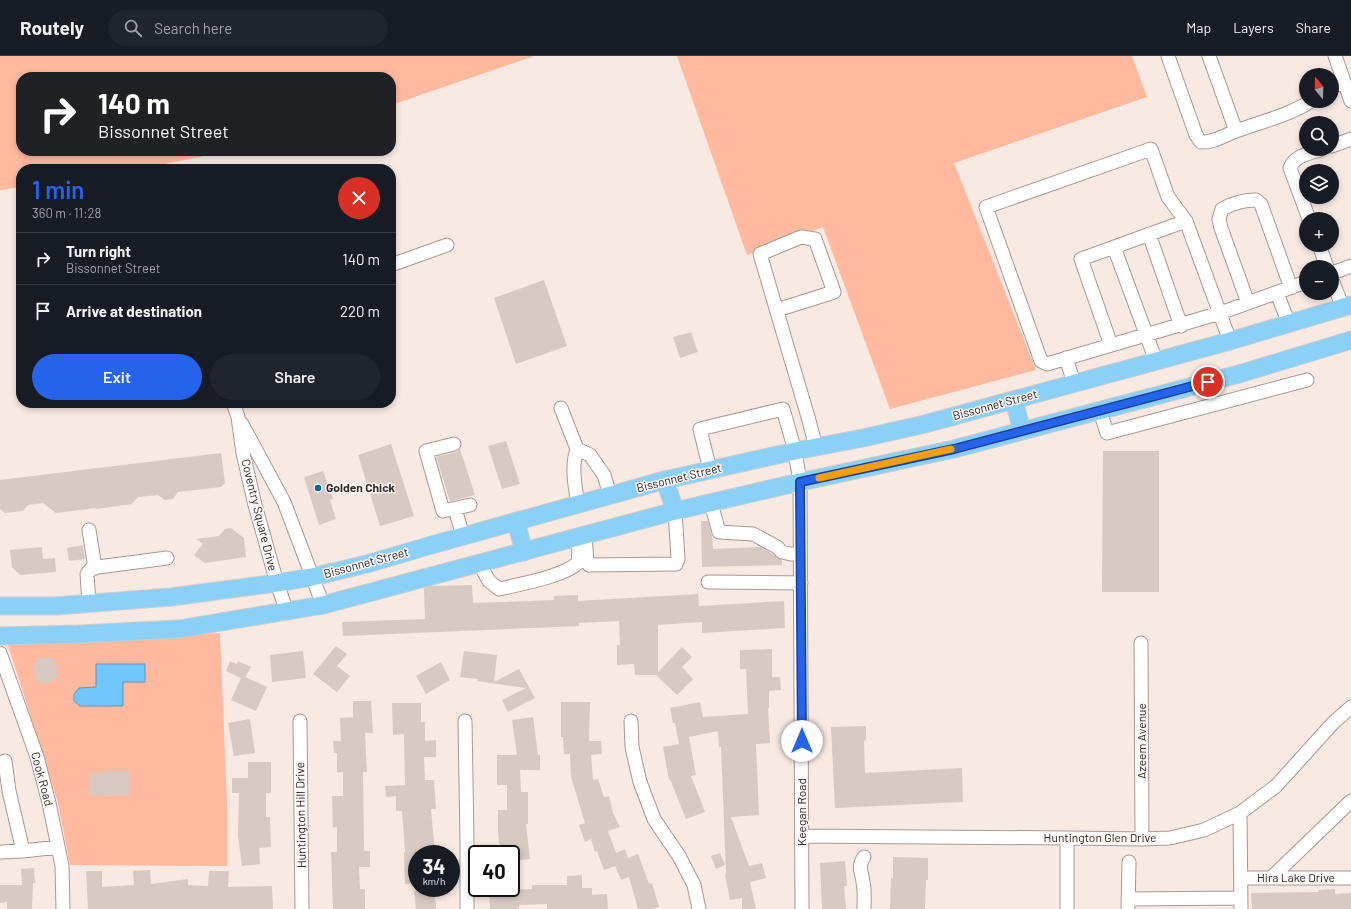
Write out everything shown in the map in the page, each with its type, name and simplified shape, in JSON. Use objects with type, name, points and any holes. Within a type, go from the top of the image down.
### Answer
[{"type":"main road","name":"Bissonnet Street","points":[[0,606],[55,606],[89,604],[277,584],[312,577],[367,564],[665,480],[925,424],[1230,341],[1347,307]]},
{"type":"main road","points":[[0,636],[179,629],[323,605],[675,511],[954,449],[1238,374],[1351,340]]},
{"type":"main road","points":[[1014,400],[1022,431]]},
{"type":"main road","points":[[665,480],[675,511]]},
{"type":"main road","points":[[516,521],[524,552]]},
{"type":"street","points":[[1168,56],[1196,135],[1201,142],[1208,142],[1267,121],[1299,106]]},
{"type":"street","points":[[1209,56],[1236,131]]},
{"type":"street","points":[[1334,56],[1336,68]]},
{"type":"street","points":[[1339,85],[1351,102]]},
{"type":"street","points":[[1339,143],[1351,139]]},
{"type":"street","points":[[1230,341],[1220,314],[1186,221],[1168,197],[1151,149],[986,207],[1041,361],[1047,364],[1220,314],[1299,285]]},
{"type":"street","points":[[1302,156],[1293,161],[1290,168],[1306,212]]},
{"type":"street","points":[[1248,303],[1219,219],[1222,209],[1244,200],[1256,200],[1260,204],[1291,288]]},
{"type":"street","points":[[1111,345],[1080,259],[1186,221]]},
{"type":"street","points":[[1149,234],[1180,326]]},
{"type":"street","points":[[777,310],[834,292],[814,239],[802,237],[760,254],[816,447]]},
{"type":"street","points":[[396,263],[447,245]]},
{"type":"street","points":[[1114,247],[1156,361]]},
{"type":"street","points":[[1339,270],[1351,266]]},
{"type":"street","points":[[1277,293],[1288,324]]},
{"type":"street","points":[[1339,293],[1347,307]]},
{"type":"street","points":[[1066,358],[1074,384]]},
{"type":"street","points":[[1100,410],[1107,433],[1307,380]]},
{"type":"street","name":"Coventry Square Drive","points":[[235,408],[243,453],[255,505],[277,584],[287,612]]},
{"type":"street","points":[[561,408],[578,450],[574,460],[578,504]]},
{"type":"street","name":"Keegan Road","points":[[710,470],[700,429],[783,409],[795,451],[800,482],[802,909]]},
{"type":"street","name":"Coventry Square Drive","points":[[238,417],[284,502],[323,605]]},
{"type":"street","points":[[454,444],[426,451],[443,512],[470,505]]},
{"type":"street","points":[[578,450],[590,455],[604,476],[610,495]]},
{"type":"street","points":[[711,503],[719,532],[752,534],[777,547],[782,552],[800,554]]},
{"type":"street","points":[[455,509],[463,536]]},
{"type":"street","points":[[580,537],[587,562],[590,565],[676,564],[678,559],[675,511]]},
{"type":"street","points":[[89,530],[95,568]]},
{"type":"street","points":[[479,564],[489,580],[499,589],[553,575],[573,568],[578,563],[580,537]]},
{"type":"street","points":[[89,604],[87,574],[91,569],[167,558]]},
{"type":"street","points":[[708,582],[800,583]]},
{"type":"street","name":"Azeem Avenue","points":[[1141,643],[1142,839]]},
{"type":"street","name":"Cook Road","points":[[0,653],[37,757],[62,866],[63,909]]},
{"type":"street","name":"Huntington Glen Drive","points":[[802,836],[1170,838],[1204,830],[1240,813],[1276,786],[1333,723],[1351,708]]},
{"type":"street","name":"Huntington Hill Drive","points":[[300,721],[302,909]]},
{"type":"street","points":[[465,721],[467,909]]},
{"type":"street","points":[[632,721],[632,747],[640,782],[654,819],[679,856],[694,885],[699,909]]},
{"type":"street","points":[[5,761],[9,791],[23,851]]},
{"type":"street","points":[[1271,878],[1351,801]]},
{"type":"street","points":[[1129,862],[1128,904],[1241,904],[1240,813]]},
{"type":"street","points":[[864,837],[864,857],[868,864],[868,874],[863,881],[864,909]]},
{"type":"street","points":[[1067,838],[1067,909]]},
{"type":"street","points":[[0,852],[58,848]]},
{"type":"street","name":"Hira Lake Drive","points":[[1241,878],[1351,878]]},
{"type":"shaded area","points":[[0,56],[534,56],[396,103],[396,72],[16,72],[16,156],[204,156],[165,164],[16,164],[16,188],[0,190]]},
{"type":"shaded area","points":[[677,56],[1132,56],[1147,97],[954,163],[1036,370],[890,409],[823,227],[747,255]]},
{"type":"shaded area","points":[[220,633],[227,804],[227,866],[70,865],[58,803],[7,643]]},
{"type":"water","points":[[96,664],[145,664],[145,682],[123,682],[123,706],[80,706],[74,701],[74,694],[79,688],[96,687]]},
{"type":"building","points":[[544,280],[567,346],[516,364],[494,298]]},
{"type":"building","points":[[691,332],[698,352],[680,358],[673,337]]},
{"type":"building","points":[[506,441],[520,484],[502,489],[488,446]]},
{"type":"building","points":[[391,444],[414,516],[380,526],[358,455]]},
{"type":"building","points":[[460,449],[475,495],[450,501],[436,457],[456,452]]},
{"type":"building","points":[[1103,451],[1159,451],[1159,592],[1102,592]]},
{"type":"building","points":[[221,453],[225,483],[221,487],[178,492],[173,499],[165,500],[158,495],[138,497],[132,504],[56,513],[43,503],[28,505],[23,511],[5,513],[0,509],[0,480]]},
{"type":"building","name":"Golden Chick","points":[[323,471],[333,499],[330,500],[336,519],[319,525],[304,477]]},
{"type":"building","points":[[701,521],[708,521],[712,536],[713,549],[761,547],[782,560],[782,565],[702,567]]},
{"type":"building","points":[[231,528],[244,538],[246,557],[205,563],[194,555],[203,544],[196,539],[219,536],[225,529]]},
{"type":"building","points":[[83,545],[85,559],[69,561],[67,548]]},
{"type":"building","points":[[42,547],[43,559],[55,558],[56,572],[20,575],[12,567],[10,550]]},
{"type":"building","points":[[472,585],[473,603],[554,600],[554,596],[578,595],[578,601],[698,594],[699,606],[784,601],[785,628],[702,633],[702,622],[658,625],[658,672],[682,647],[692,657],[682,667],[693,679],[677,695],[656,675],[635,675],[634,664],[617,665],[617,645],[620,645],[619,621],[579,623],[579,626],[343,636],[342,622],[425,619],[424,588],[431,586]]},
{"type":"building","points":[[336,646],[347,654],[337,666],[350,676],[337,692],[313,674]]},
{"type":"building","points":[[772,649],[772,677],[780,677],[781,690],[769,691],[768,708],[770,743],[756,744],[759,815],[731,817],[749,866],[762,863],[766,878],[750,882],[756,909],[742,909],[742,898],[730,900],[725,875],[721,747],[719,747],[718,731],[689,737],[696,775],[691,776],[705,812],[686,819],[670,779],[669,780],[663,747],[679,744],[675,723],[673,723],[670,708],[700,702],[703,717],[748,714],[746,669],[740,669],[740,650]]},
{"type":"building","points":[[303,651],[306,678],[272,682],[270,655]]},
{"type":"building","points":[[464,651],[497,655],[494,682],[519,669],[535,698],[508,712],[502,700],[526,688],[460,677]]},
{"type":"building","points":[[38,658],[53,658],[53,663],[57,663],[57,678],[52,678],[52,683],[38,683],[38,678],[35,678],[34,663],[38,663]]},
{"type":"building","points":[[230,661],[237,664],[238,661],[251,667],[245,677],[267,687],[256,711],[231,700],[241,678],[226,671]]},
{"type":"building","points":[[441,662],[450,680],[426,694],[416,676]]},
{"type":"building","points":[[353,701],[371,701],[373,733],[365,733],[367,772],[363,772],[364,851],[370,851],[370,867],[359,867],[360,889],[365,889],[365,909],[333,909],[331,852],[337,852],[337,827],[333,828],[332,796],[343,796],[343,772],[337,773],[337,753],[334,753],[333,741],[341,741],[340,718],[353,717]]},
{"type":"building","points":[[561,702],[590,702],[589,741],[601,741],[602,754],[591,755],[593,780],[598,779],[604,797],[609,796],[613,813],[620,827],[608,831],[616,853],[625,849],[628,858],[638,854],[649,884],[652,883],[659,907],[652,909],[638,909],[629,877],[621,880],[615,866],[604,870],[597,851],[595,852],[591,839],[585,842],[579,825],[585,823],[571,777],[570,754],[564,754],[563,737],[561,737]]},
{"type":"building","points":[[392,703],[421,703],[421,722],[425,722],[425,741],[436,740],[436,757],[424,757],[425,780],[434,780],[436,809],[431,809],[434,845],[408,845],[408,884],[405,884],[405,852],[402,811],[396,811],[396,796],[386,797],[385,786],[405,785],[404,734],[393,735]]},
{"type":"building","points":[[533,717],[538,755],[540,755],[540,770],[520,770],[521,792],[528,792],[528,824],[526,824],[530,859],[520,860],[520,845],[500,845],[498,830],[498,810],[507,810],[507,785],[497,785],[497,755],[517,755],[512,720]]},
{"type":"building","points":[[250,719],[255,753],[234,756],[228,723]]},
{"type":"building","points":[[866,726],[866,740],[864,741],[865,773],[962,768],[963,802],[835,808],[831,727]]},
{"type":"building","points":[[248,762],[271,762],[271,793],[266,793],[266,817],[270,817],[271,847],[259,848],[260,864],[242,866],[238,836],[239,793],[232,793],[232,778],[248,778]]},
{"type":"building","points":[[103,771],[130,771],[130,795],[89,796],[89,773],[103,773]]},
{"type":"building","points":[[720,853],[725,865],[716,869],[711,856]]},
{"type":"building","points":[[893,857],[928,858],[928,880],[926,880],[925,909],[890,909],[891,878],[893,878]]},
{"type":"building","points":[[845,861],[847,886],[844,886],[846,909],[822,909],[820,863]]},
{"type":"building","points":[[34,868],[35,883],[33,883],[32,909],[7,909],[7,902],[0,903],[0,885],[22,885],[21,869]]},
{"type":"building","points":[[150,870],[151,884],[188,879],[188,885],[208,886],[209,871],[229,871],[228,887],[272,886],[273,909],[88,909],[86,871],[102,871],[102,887],[134,885],[133,871]]},
{"type":"building","points":[[582,875],[582,888],[592,888],[592,895],[607,894],[608,909],[547,909],[547,904],[519,905],[519,909],[490,909],[489,897],[520,897],[520,889],[532,889],[532,885],[567,885],[567,876]]},
{"type":"building","points":[[1335,889],[1335,894],[1351,893],[1351,909],[1252,909],[1251,893],[1318,892],[1318,890]]},
{"type":"building","points":[[415,897],[435,897],[436,909],[416,909]]},
{"type":"slow traffic","points":[[819,478],[951,449]]},
{"type":"place","name":"Golden Chick","points":[[318,488]]},
{"type":"route","points":[[802,741],[800,482],[954,449],[1208,382]]}]
